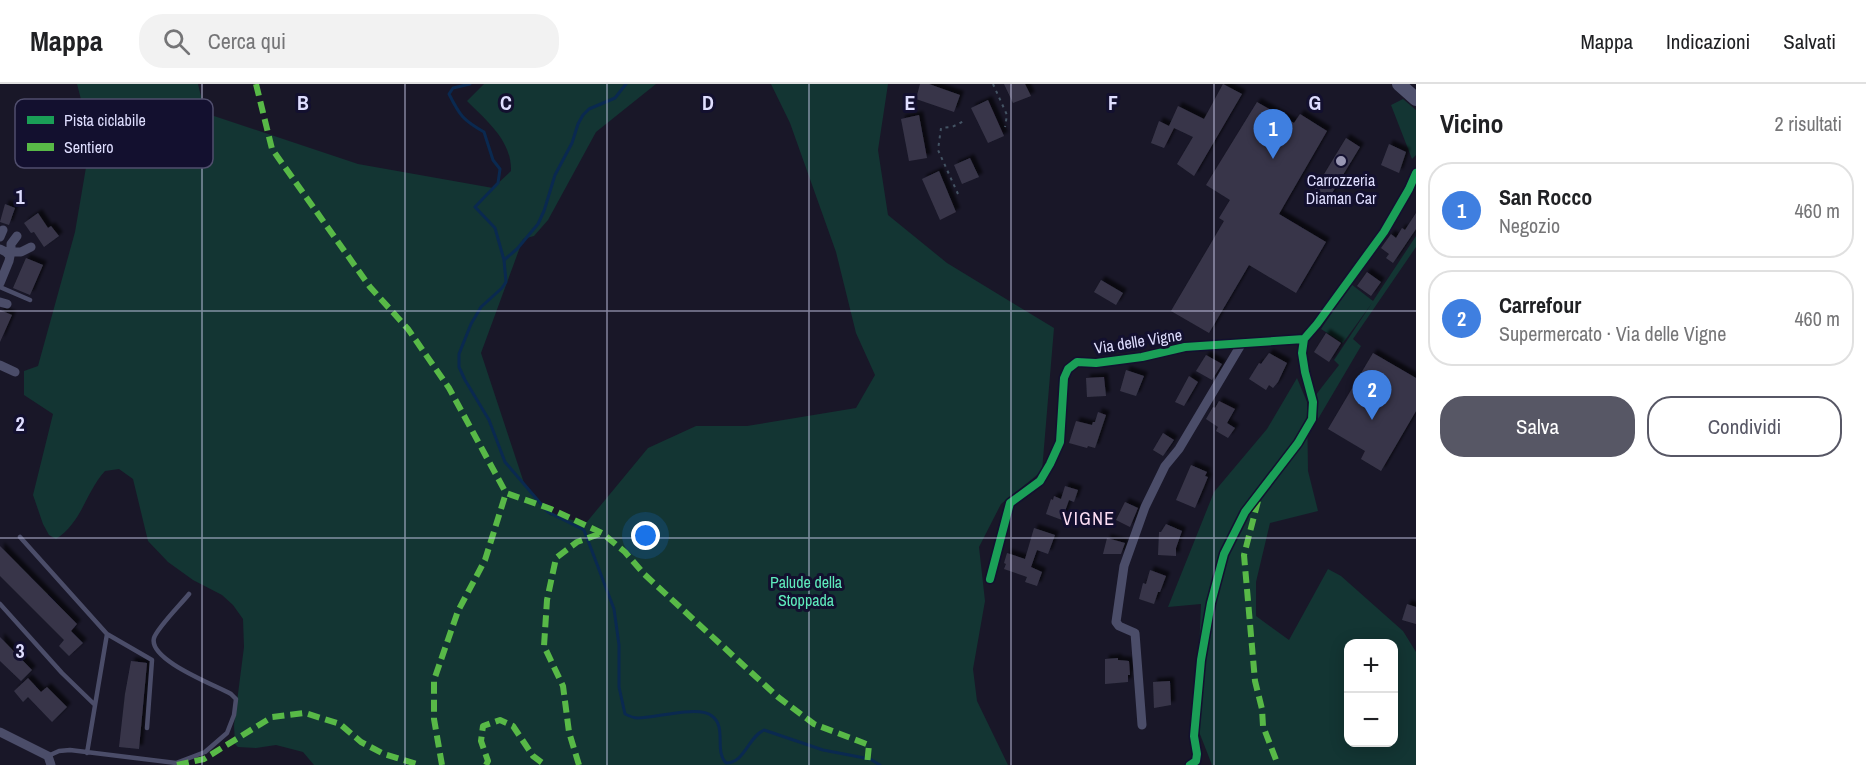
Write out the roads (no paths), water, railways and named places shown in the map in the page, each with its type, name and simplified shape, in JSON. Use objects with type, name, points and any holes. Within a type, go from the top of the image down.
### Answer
[{"type":"main road","points":[[1399,84],[1416,99]]},
{"type":"street","points":[[1190,765],[1196,760],[1197,754],[1194,736],[1200,660],[1210,603],[1224,554],[1245,512],[1298,443],[1312,419],[1314,402],[1305,372],[1302,353],[1304,339],[1384,232],[1416,173]]},
{"type":"street","points":[[0,285],[3,271],[9,261],[7,252],[17,236]]},
{"type":"street","points":[[7,252],[21,252],[31,247]]},
{"type":"street","name":"Via delle Vigne","points":[[990,579],[1010,503],[1040,481],[1059,442],[1064,378],[1068,369],[1077,362],[1096,363],[1142,357],[1185,347],[1304,339]]},
{"type":"street","points":[[1142,725],[1135,633],[1119,626],[1116,622],[1124,566],[1145,507],[1165,466],[1179,449],[1242,343]]},
{"type":"street","points":[[0,365],[15,372]]},
{"type":"street","points":[[0,732],[50,760]]},
{"type":"lane","points":[[0,285],[30,300]]},
{"type":"lane","points":[[20,537],[107,634],[152,660],[147,728]]},
{"type":"lane","points":[[50,760],[59,751],[176,763],[205,752],[227,733],[234,715],[236,699],[231,694],[175,666],[158,653],[154,646],[155,635],[189,594]]},
{"type":"lane","points":[[0,604],[62,673],[95,705]]},
{"type":"lane","points":[[87,753],[107,634]]},
{"type":"waterway","points":[[470,84],[453,88],[449,94],[463,117],[484,132],[493,160],[500,169],[498,183],[475,207],[495,228],[504,260],[506,282],[481,307],[471,324],[459,354],[459,367],[489,420],[505,462],[548,512],[584,530],[614,609],[619,645],[619,687],[625,714],[638,718],[687,712],[706,713],[712,716],[719,726],[721,752],[726,763],[738,759],[754,738],[764,730],[823,750],[870,759],[880,765]]},
{"type":"waterway","points":[[504,260],[517,249],[538,224],[555,175],[572,143],[583,115],[589,109],[615,98],[626,84]]},
{"type":"place","name":"San Rocco","points":[[1273,159]]},
{"type":"place","name":"Carrozzeria Diaman Car","points":[[1341,161]]},
{"type":"place","name":"Carrefour","points":[[1372,420]]},
{"type":"district","name":"VIGNE","points":[[1089,519]]},
{"type":"park label","name":"Palude della Stoppada","points":[[806,591]]}]
